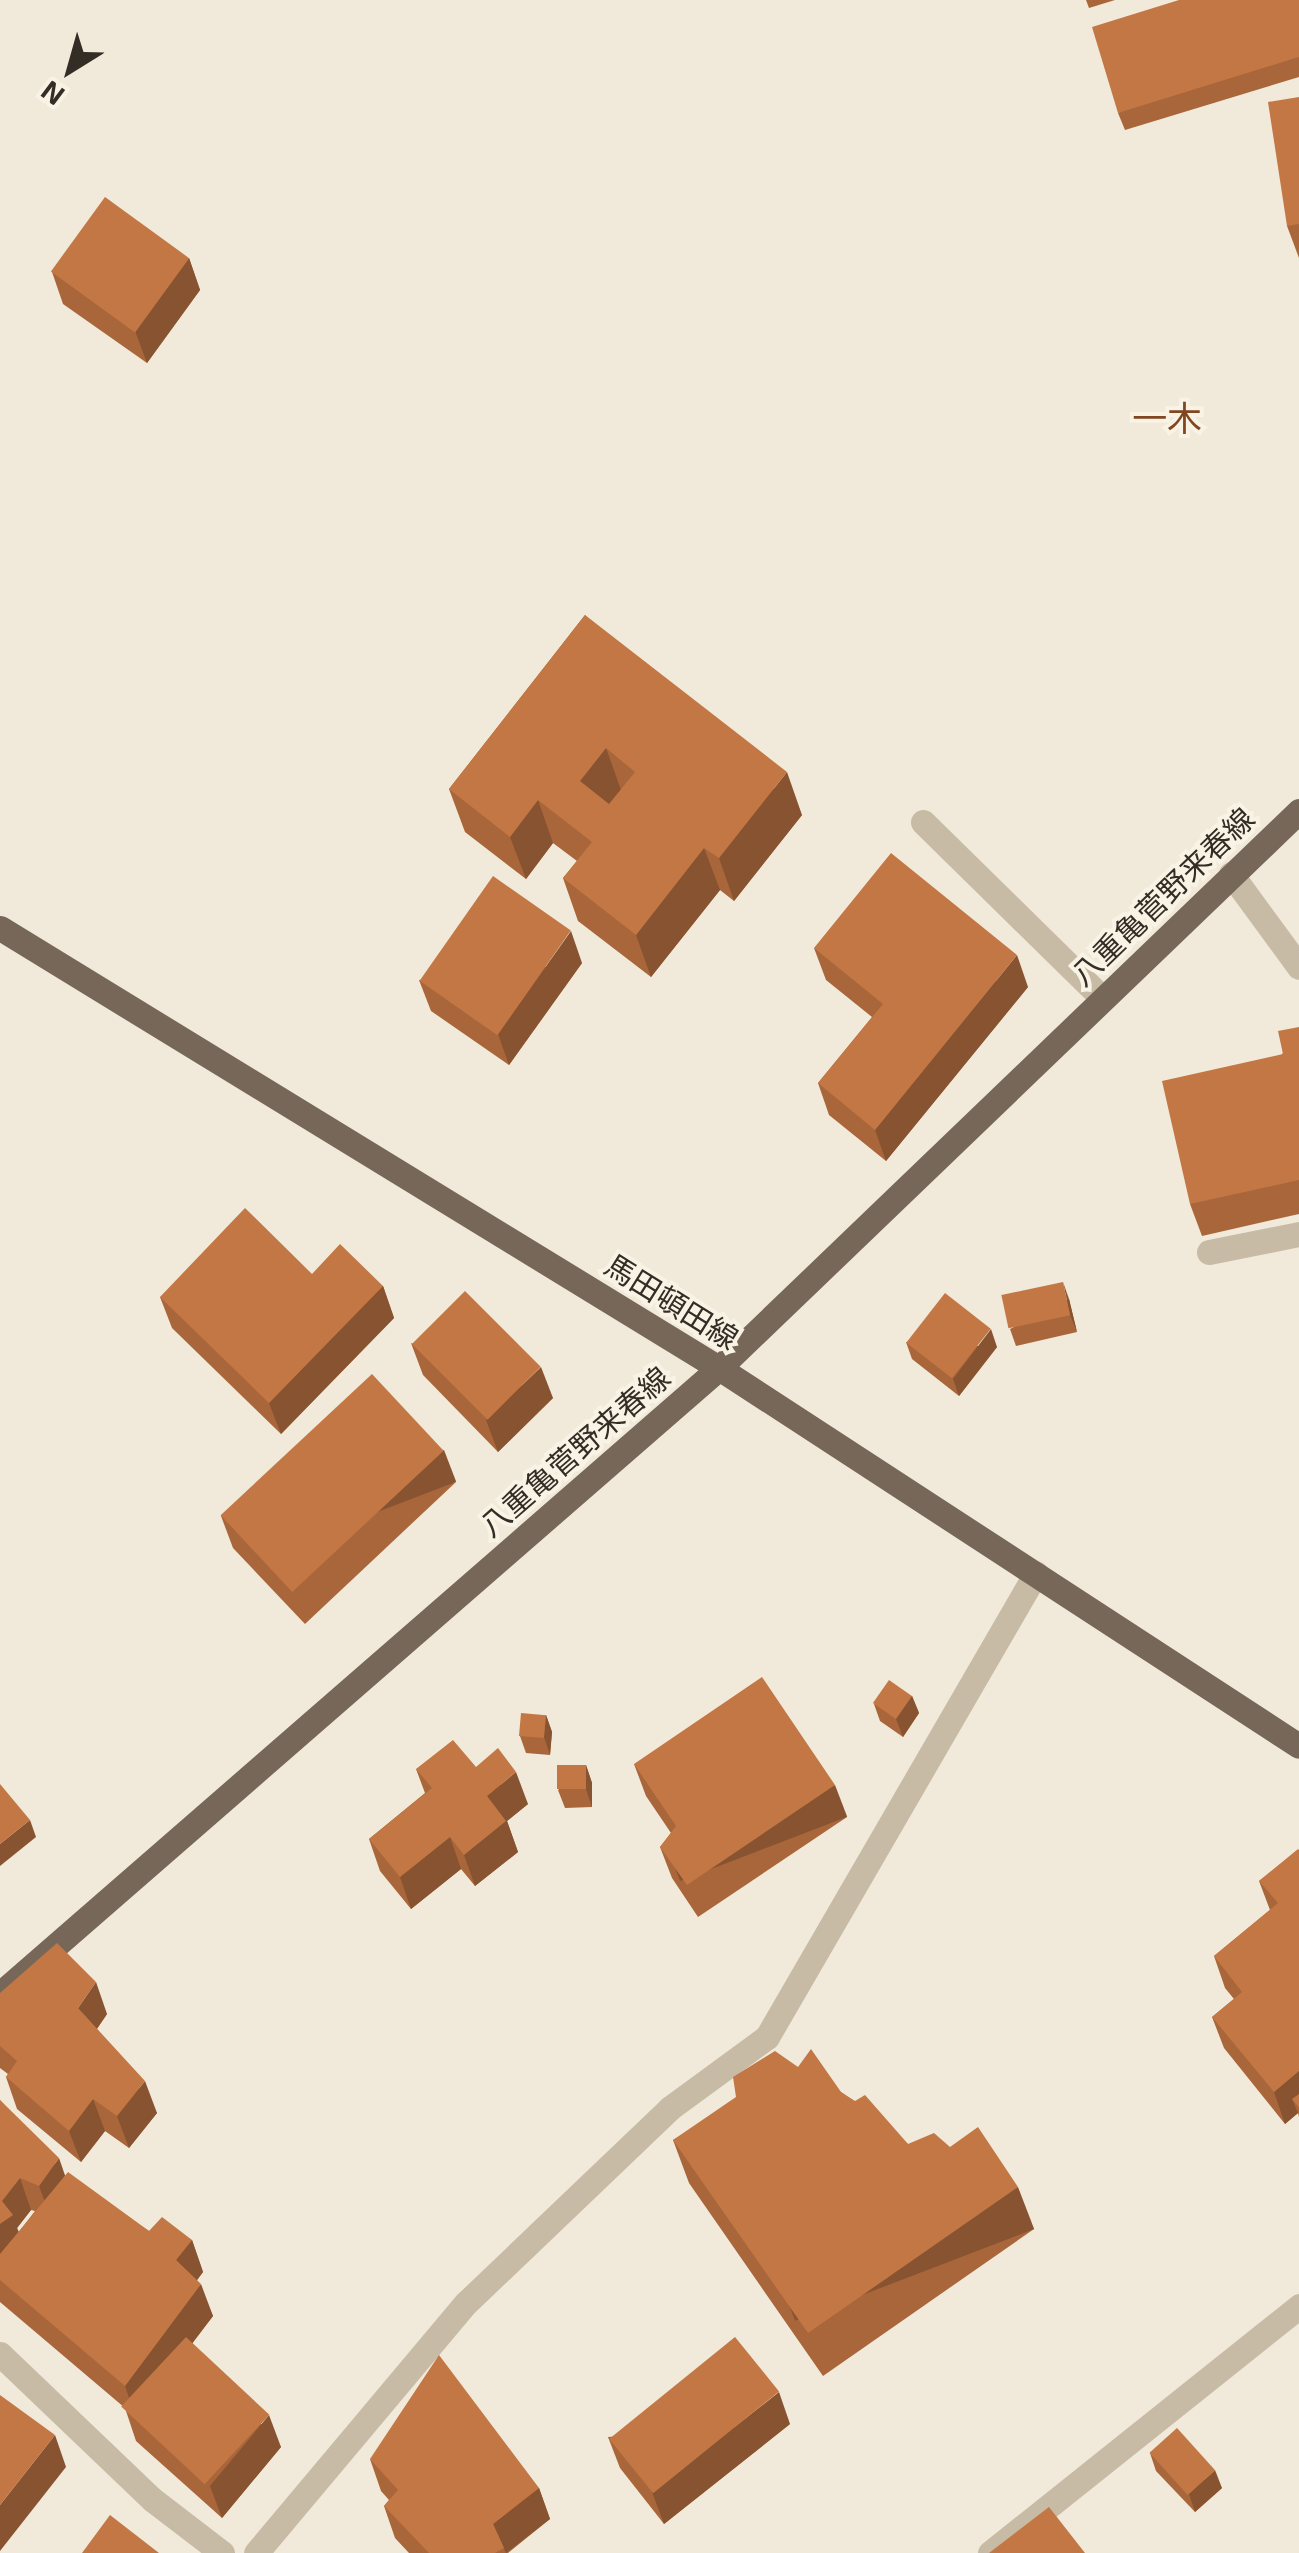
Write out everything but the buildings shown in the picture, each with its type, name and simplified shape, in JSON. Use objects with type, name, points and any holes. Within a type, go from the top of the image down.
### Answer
[{"type":"main road","name":"八重亀菅野来春線","points":[[0,1994],[720,1368],[1299,810]]},
{"type":"main road","name":"馬田頓田線","points":[[0,928],[720,1368],[1299,1746]]},
{"type":"street","points":[[923,822],[1102,998]]},
{"type":"street","points":[[1232,874],[1299,967]]},
{"type":"street","points":[[1209,1252],[1299,1234]]},
{"type":"street","points":[[256,2553],[466,2303],[670,2108],[768,2037],[1036,1573]]},
{"type":"street","points":[[990,2553],[1299,2306]]},
{"type":"street","points":[[0,2354],[152,2500],[222,2553]]},
{"type":"district","name":"一木","points":[[1167,417]]}]
